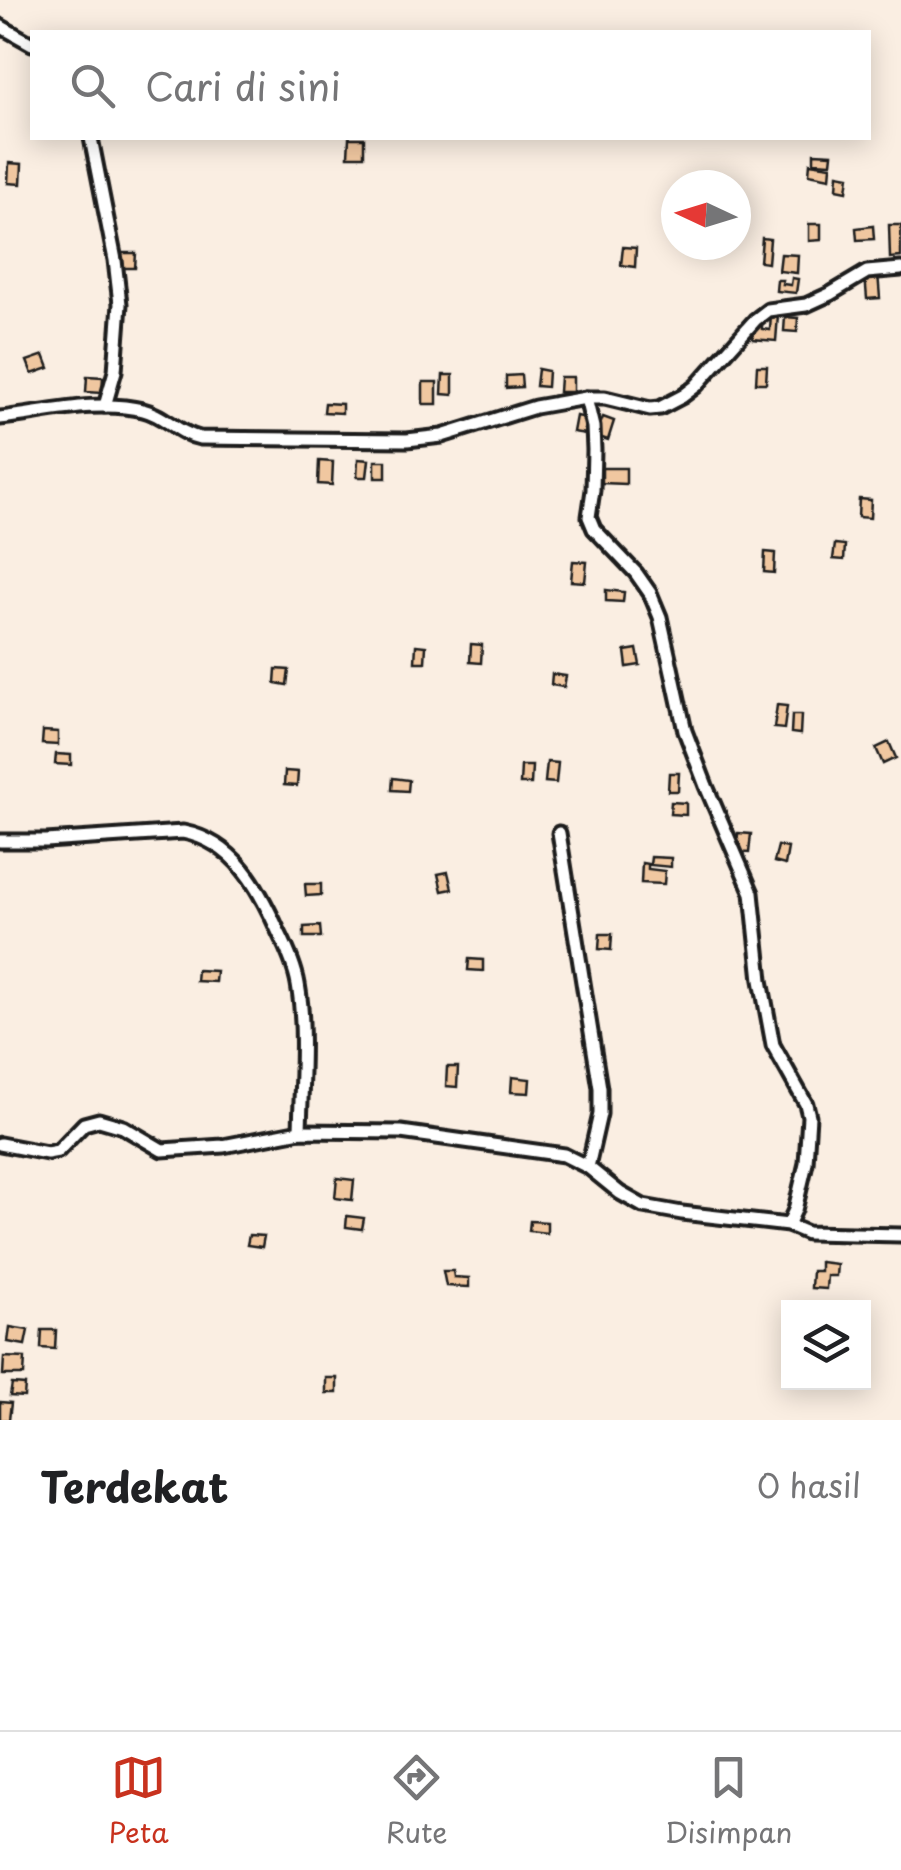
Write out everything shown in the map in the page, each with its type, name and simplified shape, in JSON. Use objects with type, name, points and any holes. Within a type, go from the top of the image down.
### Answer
[{"type":"street","points":[[0,26],[30,43]]},
{"type":"street","points":[[91,140],[120,304],[115,370],[104,406]]},
{"type":"street","points":[[0,418],[104,406],[149,412],[189,436],[200,438],[407,440],[442,436],[534,407],[586,398],[605,398],[650,409],[684,396],[768,310],[806,305],[867,272],[901,269]]},
{"type":"street","points":[[586,398],[594,427],[589,517],[594,528],[650,592],[660,616],[685,732],[752,893],[772,1045],[809,1116],[806,1163],[788,1226]]},
{"type":"street","points":[[0,841],[183,832],[198,834],[229,853],[259,893],[287,948],[297,978],[300,1131]]},
{"type":"street","points":[[559,833],[600,1088],[600,1114],[588,1167]]},
{"type":"street","points":[[0,1144],[47,1153],[58,1151],[84,1124],[99,1120],[123,1127],[162,1150],[223,1146],[300,1131],[445,1136],[546,1151],[576,1160],[643,1206],[788,1226],[807,1233],[901,1235]]},
{"type":"building","points":[[349,140],[364,140],[364,156],[348,156]]},
{"type":"building","points":[[814,153],[832,154],[831,163],[814,162]]},
{"type":"building","points":[[9,163],[22,164],[21,184],[8,183]]},
{"type":"building","points":[[810,163],[831,166],[830,178],[809,174]]},
{"type":"building","points":[[838,174],[849,176],[847,191],[837,189]]},
{"type":"building","points":[[809,224],[821,224],[821,240],[809,241]]},
{"type":"building","points":[[889,225],[901,225],[901,257],[890,258]]},
{"type":"building","points":[[873,226],[874,239],[857,240],[856,228]]},
{"type":"building","points":[[762,238],[770,239],[768,263],[760,262]]},
{"type":"building","points":[[623,247],[636,248],[635,267],[621,265]]},
{"type":"building","points":[[117,253],[136,253],[135,268],[117,268]]},
{"type":"building","points":[[781,254],[798,255],[797,273],[779,271]]},
{"type":"building","points":[[878,273],[880,298],[867,299],[865,274]]},
{"type":"building","points":[[792,278],[798,279],[796,293],[776,291],[777,280],[791,285]]},
{"type":"building","points":[[771,314],[778,315],[776,341],[753,339],[754,322],[762,322],[762,329],[770,330]]},
{"type":"building","points":[[785,317],[798,318],[797,332],[784,331]]},
{"type":"building","points":[[44,355],[49,368],[32,374],[27,361]]},
{"type":"building","points":[[757,366],[767,366],[766,383],[756,383]]},
{"type":"building","points":[[538,369],[548,371],[547,387],[536,386]]},
{"type":"building","points":[[443,375],[453,375],[453,395],[442,394]]},
{"type":"building","points":[[521,375],[522,387],[506,388],[506,376]]},
{"type":"building","points":[[87,376],[103,377],[102,393],[86,392]]},
{"type":"building","points":[[560,377],[573,377],[573,392],[559,392]]},
{"type":"building","points":[[423,382],[437,382],[437,404],[423,404]]},
{"type":"building","points":[[325,403],[342,404],[342,413],[324,412]]},
{"type":"building","points":[[576,416],[588,418],[586,434],[573,432]]},
{"type":"building","points":[[603,417],[614,421],[608,440],[596,436]]},
{"type":"building","points":[[358,459],[369,460],[367,477],[357,477]]},
{"type":"building","points":[[319,461],[333,462],[332,485],[318,484]]},
{"type":"building","points":[[375,461],[386,461],[386,478],[375,478]]},
{"type":"building","points":[[602,468],[626,468],[626,484],[602,483]]},
{"type":"building","points":[[859,499],[871,500],[870,518],[858,517]]},
{"type":"building","points":[[835,544],[845,545],[844,560],[833,559]]},
{"type":"building","points":[[765,552],[775,553],[774,573],[764,572]]},
{"type":"building","points":[[573,561],[587,562],[585,582],[571,581]]},
{"type":"building","points":[[606,590],[624,592],[623,602],[606,601]]},
{"type":"building","points":[[471,644],[482,645],[481,663],[470,662]]},
{"type":"building","points":[[416,645],[426,646],[425,662],[415,662]]},
{"type":"building","points":[[637,649],[640,665],[627,667],[625,651]]},
{"type":"building","points":[[276,669],[289,670],[287,685],[275,683]]},
{"type":"building","points":[[552,674],[566,676],[564,687],[551,685]]},
{"type":"building","points":[[777,705],[787,706],[784,729],[774,728]]},
{"type":"building","points":[[792,715],[801,715],[800,734],[791,733]]},
{"type":"building","points":[[43,731],[58,732],[58,745],[42,744]]},
{"type":"building","points":[[889,742],[896,758],[883,764],[876,748]]},
{"type":"building","points":[[56,754],[71,755],[71,765],[55,764]]},
{"type":"building","points":[[547,762],[558,763],[556,783],[545,782]]},
{"type":"building","points":[[521,766],[532,766],[531,784],[520,784]]},
{"type":"building","points":[[285,771],[298,772],[297,786],[284,785]]},
{"type":"building","points":[[669,773],[679,773],[678,791],[668,791]]},
{"type":"building","points":[[393,778],[409,780],[408,791],[392,790]]},
{"type":"building","points":[[671,802],[686,803],[686,815],[670,814]]},
{"type":"building","points":[[738,833],[751,834],[749,853],[737,852]]},
{"type":"building","points":[[778,846],[788,848],[785,865],[774,862]]},
{"type":"building","points":[[651,857],[671,858],[671,867],[650,865]]},
{"type":"building","points":[[642,863],[648,864],[648,869],[665,871],[664,884],[641,883]]},
{"type":"building","points":[[448,872],[452,889],[442,891],[438,874]]},
{"type":"building","points":[[305,884],[321,884],[321,895],[306,896]]},
{"type":"building","points":[[320,926],[321,937],[304,937],[304,927]]},
{"type":"building","points":[[600,934],[612,934],[611,950],[599,949]]},
{"type":"building","points":[[469,959],[483,960],[483,971],[468,970]]},
{"type":"building","points":[[197,970],[216,971],[215,982],[196,981]]},
{"type":"building","points":[[447,1067],[458,1067],[457,1087],[446,1086]]},
{"type":"building","points":[[512,1077],[530,1079],[529,1093],[511,1092]]},
{"type":"building","points":[[337,1178],[354,1180],[352,1200],[335,1198]]},
{"type":"building","points":[[347,1216],[364,1218],[362,1229],[346,1227]]},
{"type":"building","points":[[530,1221],[547,1222],[547,1233],[529,1231]]},
{"type":"building","points":[[249,1235],[264,1236],[262,1247],[247,1245]]},
{"type":"building","points":[[820,1262],[837,1264],[836,1276],[827,1276],[826,1289],[811,1288],[812,1271],[820,1271]]},
{"type":"building","points":[[443,1271],[469,1278],[469,1287],[446,1286]]},
{"type":"building","points":[[10,1327],[28,1330],[25,1345],[8,1342]]},
{"type":"building","points":[[42,1330],[56,1330],[55,1349],[41,1348]]},
{"type":"building","points":[[4,1357],[25,1358],[24,1375],[3,1375]]},
{"type":"building","points":[[326,1378],[337,1378],[337,1393],[326,1393]]},
{"type":"building","points":[[12,1384],[25,1385],[24,1397],[10,1396]]},
{"type":"building","points":[[0,1402],[11,1403],[9,1420],[0,1420]]}]
